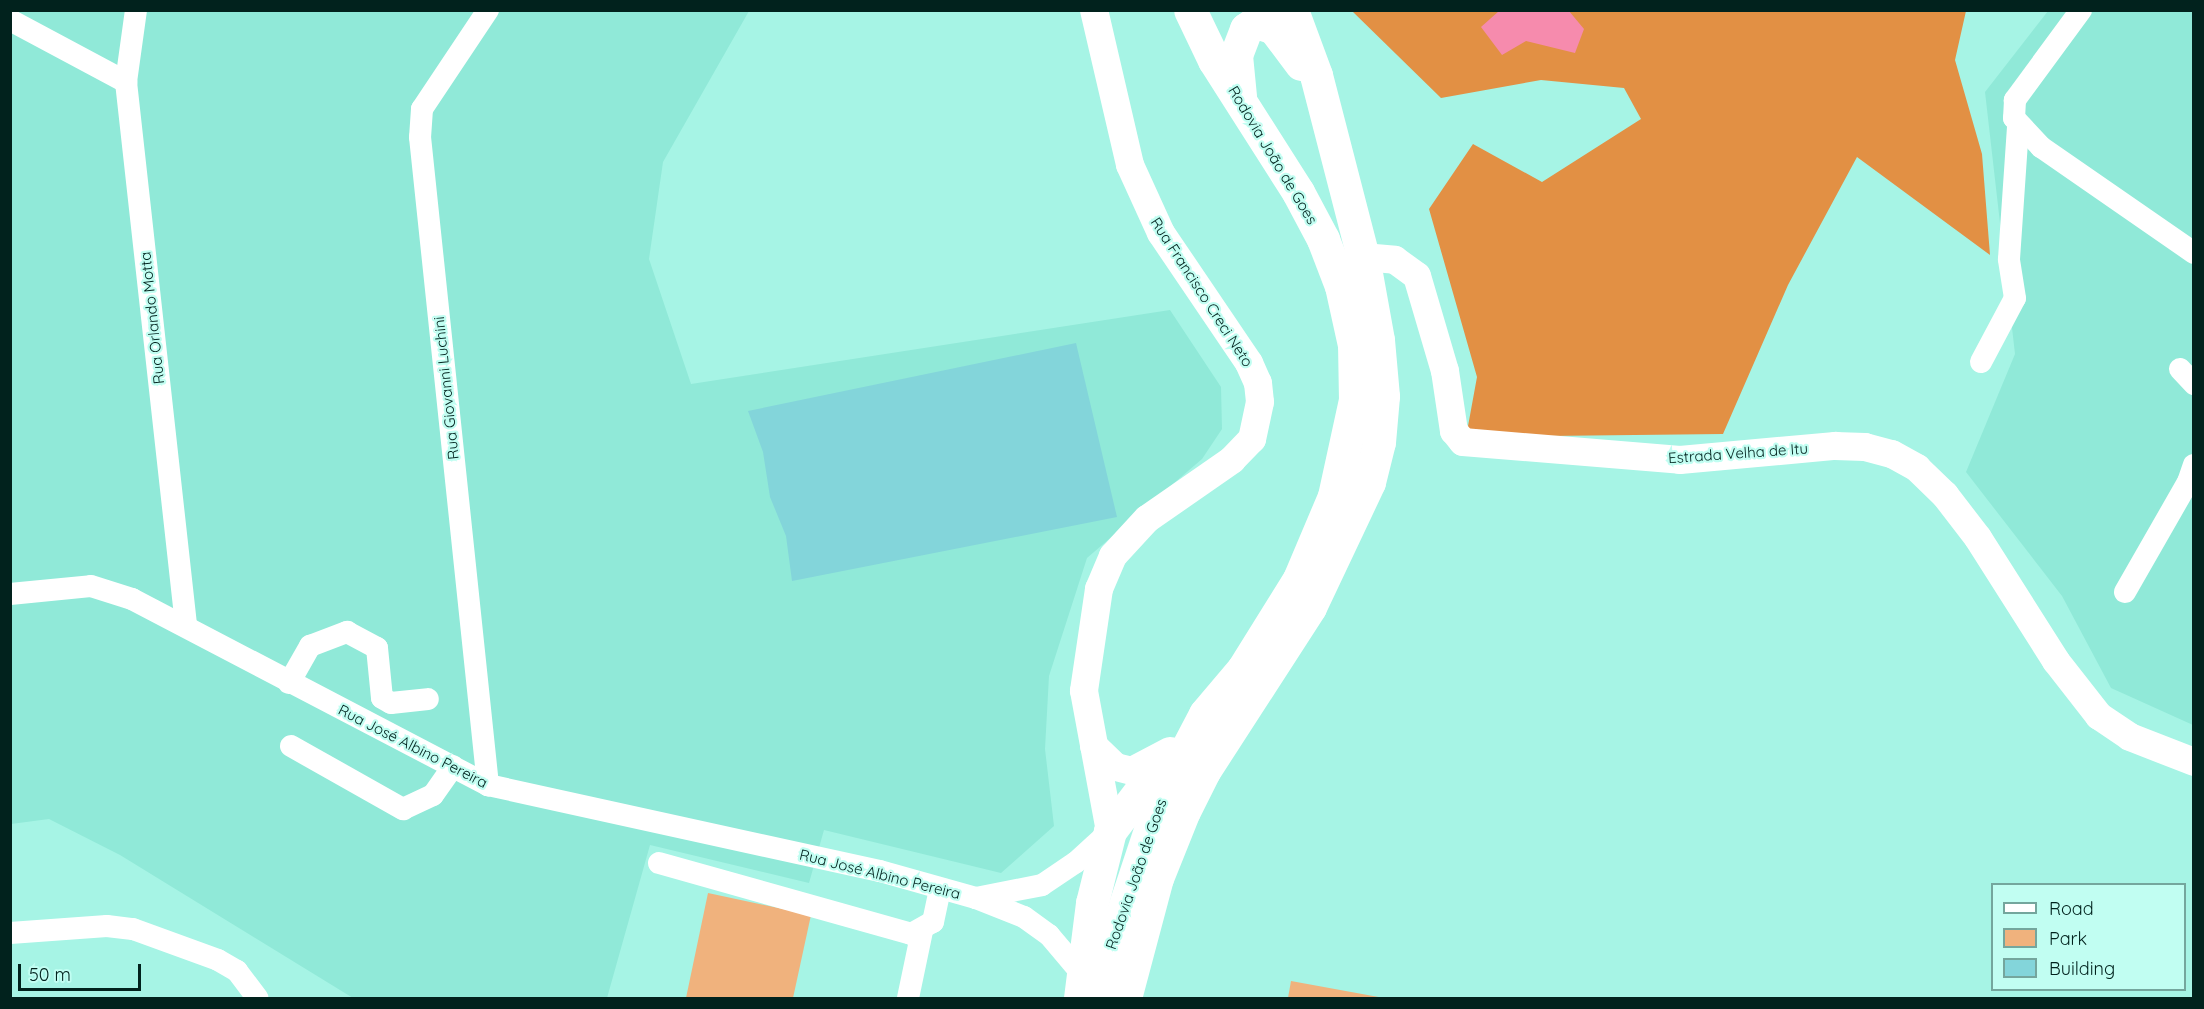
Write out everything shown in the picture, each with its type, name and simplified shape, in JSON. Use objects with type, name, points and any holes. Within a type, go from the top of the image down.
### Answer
[{"type":"highway","name":"Rodovia João de Goes","points":[[1087,990],[1110,950],[1160,800],[1205,714],[1243,669],[1299,579],[1334,496],[1355,400],[1354,345],[1341,286],[1323,239],[1214,60],[1190,10]]},
{"type":"highway","name":"Rodovia João de Goes","points":[[1125,999],[1157,878],[1184,811],[1204,771],[1310,607],[1368,482],[1379,442],[1383,396],[1378,340],[1363,257],[1324,115],[1316,75],[1292,10]]},
{"type":"highway","points":[[1241,102],[1236,74],[1240,40],[1246,29],[1265,22],[1286,40],[1301,62],[1324,115]]},
{"type":"highway","points":[[1087,990],[1092,903],[1110,831],[1172,750],[1205,714]]},
{"type":"main road","name":"Rua Francisco Creci Neto","points":[[1094,10],[1130,165],[1161,233],[1249,363],[1258,383],[1260,402],[1252,439],[1232,460],[1147,519],[1113,556],[1099,589],[1091,624],[1084,690],[1110,831]]},
{"type":"main road","name":"Estrada Velha de Itu","points":[[1363,257],[1395,260],[1417,276],[1445,371],[1454,431],[1463,442],[1531,451],[1680,460],[1845,446],[1892,454],[1917,468],[1945,495],[1978,538],[2056,661],[2113,728],[2171,756],[2193,762]]},
{"type":"main road","points":[[1094,746],[1116,767],[1132,771],[1172,750]]},
{"type":"street","name":"Rua Orlando Motta","points":[[136,10],[126,82],[186,626]]},
{"type":"street","name":"Rua Giovanni Luchini","points":[[488,10],[422,109],[420,137],[488,785]]},
{"type":"street","points":[[2081,10],[2015,100],[2014,118],[2018,126],[2042,147],[2193,253]]},
{"type":"street","points":[[10,20],[126,82]]},
{"type":"street","points":[[1981,362],[2015,298],[2009,259],[2018,126]]},
{"type":"street","points":[[2125,592],[2188,482],[2193,465]]},
{"type":"street","name":"Rua José Albino Pereira","points":[[10,594],[91,585],[186,626],[289,683],[488,785],[880,871],[940,890],[976,898],[1024,918],[1041,929],[1068,955],[1087,990]]},
{"type":"street","points":[[289,683],[310,646],[347,632],[377,648],[382,698],[391,703],[428,699]]},
{"type":"street","points":[[291,746],[404,809],[433,795],[453,766]]},
{"type":"street","name":"Rua José Albino Pereira","points":[[976,898],[1042,885],[1075,863],[1110,831]]},
{"type":"street","points":[[658,863],[911,934],[922,931],[933,922],[940,890]]},
{"type":"street","points":[[11,933],[107,926],[134,929],[218,960],[237,971],[257,999]]},
{"type":"street","points":[[908,999],[922,931]]},
{"type":"shaded area","points":[[10,11],[749,11],[663,162],[649,259],[691,384],[1170,310],[1221,387],[1222,429],[1202,459],[1087,558],[1049,676],[1045,749],[1054,826],[1001,873],[824,830],[809,883],[650,845],[607,998],[353,998],[120,855],[49,819],[11,824]]},
{"type":"shaded area","points":[[1352,11],[1966,11],[1955,60],[1982,154],[1990,255],[1857,157],[1788,285],[1723,434],[1466,437],[1477,377],[1429,209],[1473,144],[1542,182],[1641,119],[1624,88],[1541,80],[1441,98]]},
{"type":"shaded area","points":[[1499,11],[1569,11],[1584,29],[1575,53],[1526,41],[1502,55],[1481,27]]},
{"type":"shaded area","points":[[2048,11],[2193,11],[2193,725],[2111,688],[2062,596],[1966,472],[2015,354],[1985,92]]},
{"type":"green space","points":[[708,893],[811,915],[793,998],[686,998]]},
{"type":"green space","points":[[1291,981],[1384,998],[1288,998]]},
{"type":"building","points":[[1076,343],[1117,517],[792,581],[786,536],[770,497],[763,452],[748,411]]}]
